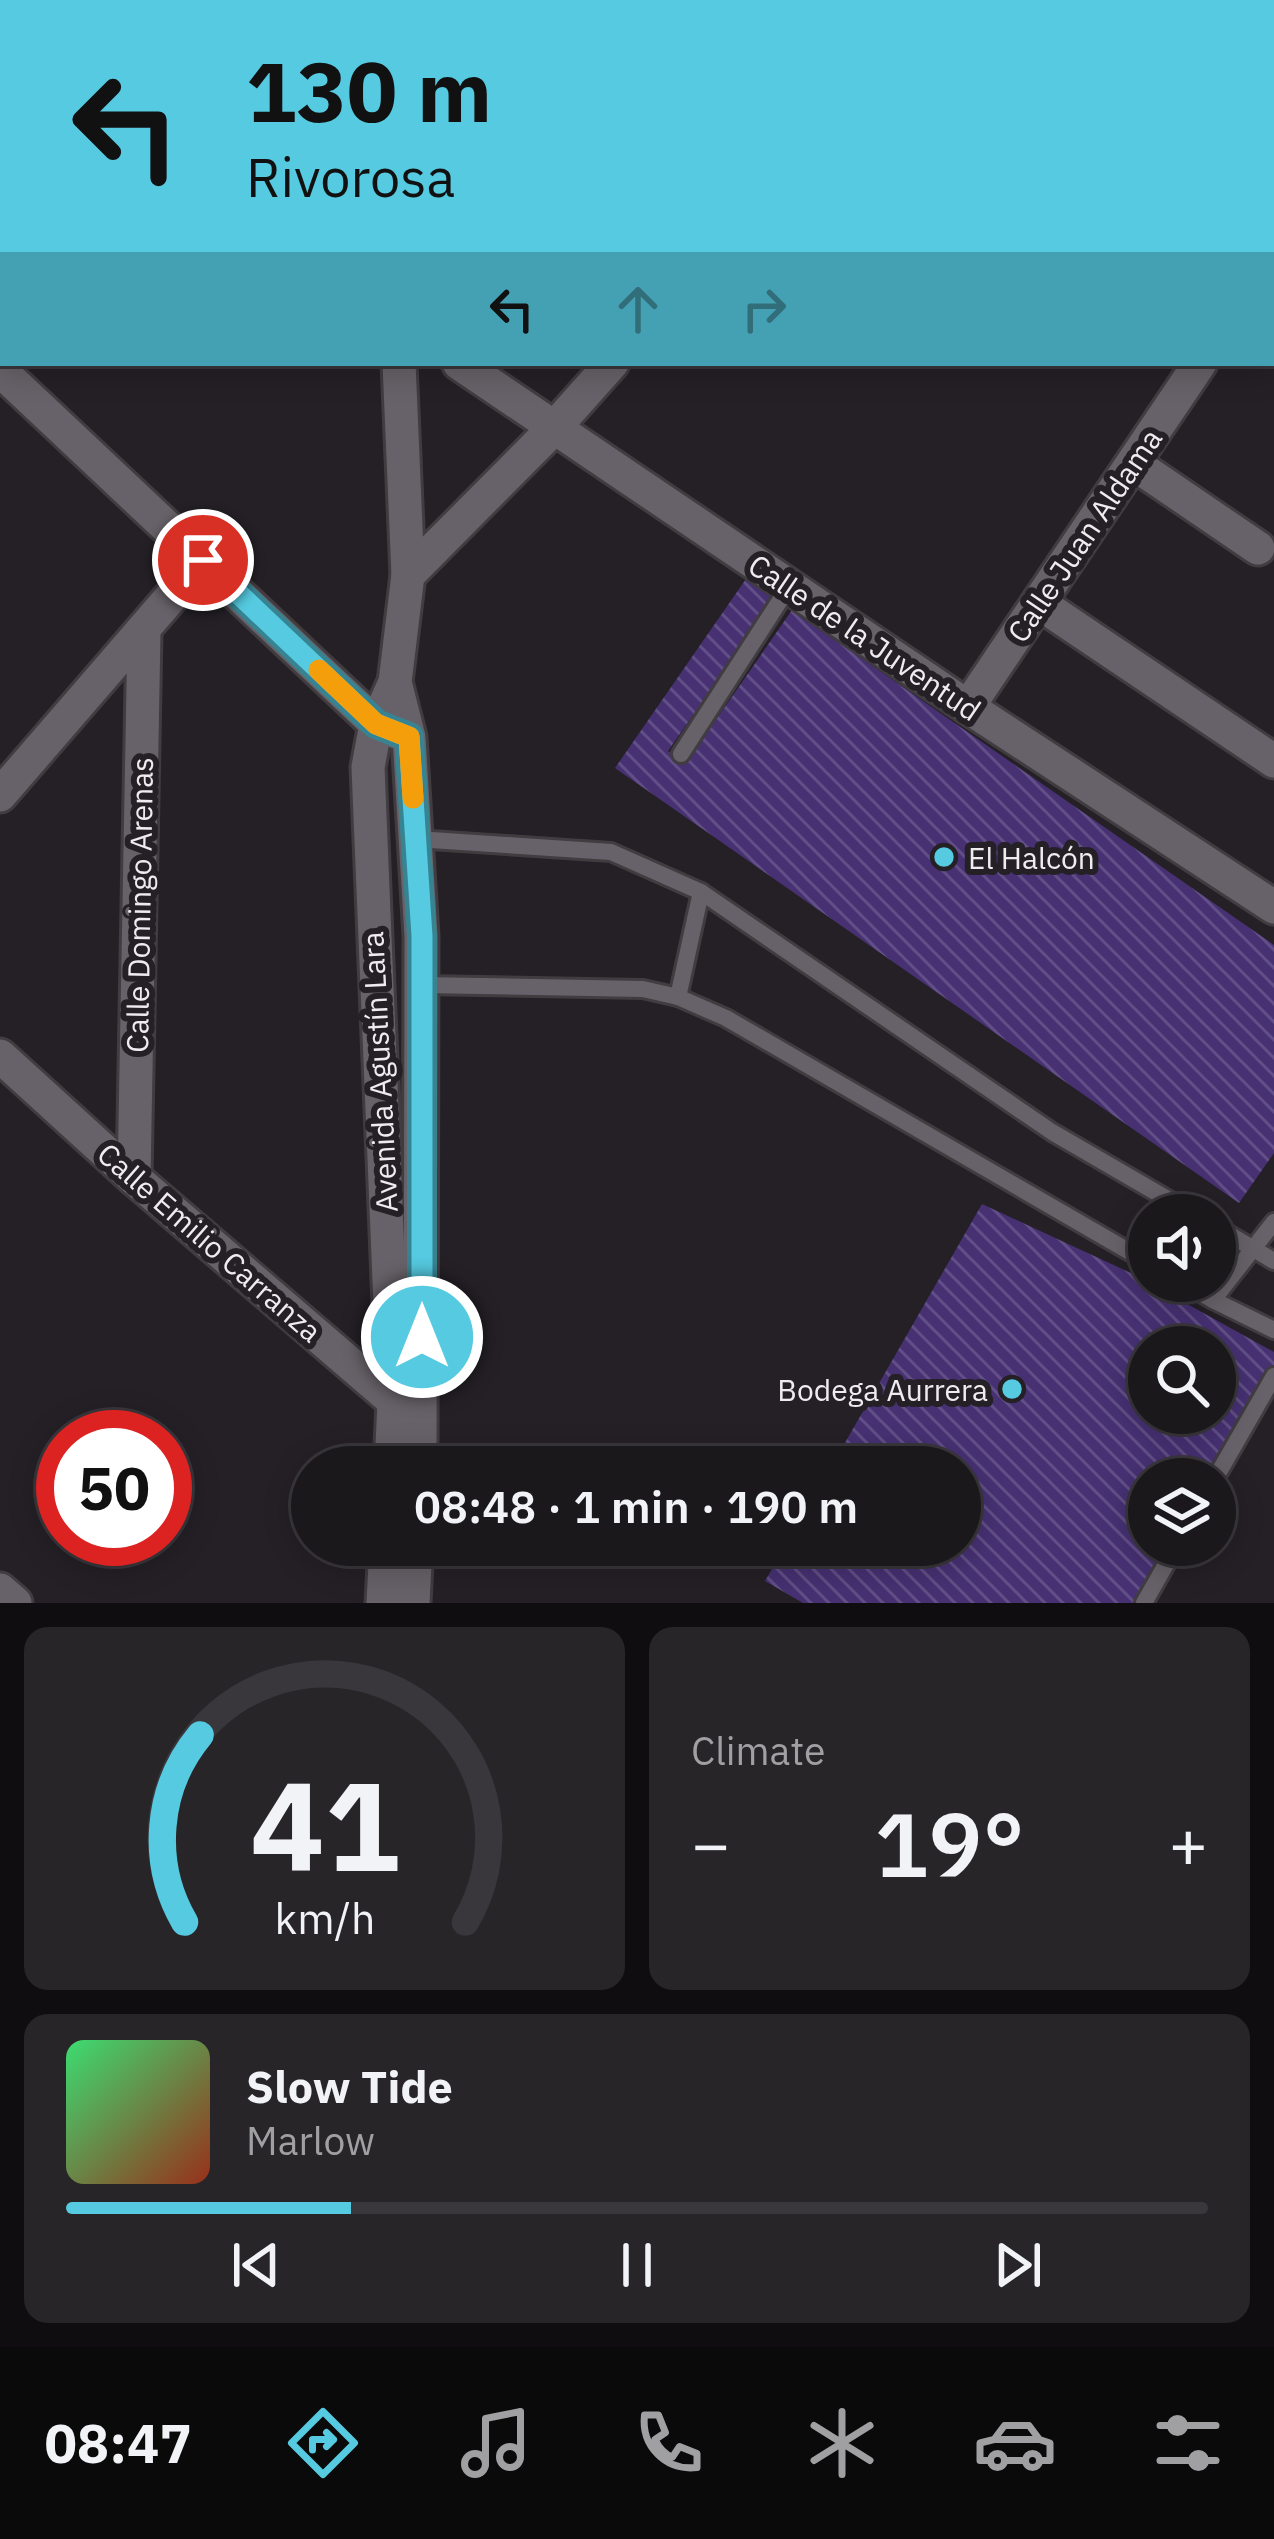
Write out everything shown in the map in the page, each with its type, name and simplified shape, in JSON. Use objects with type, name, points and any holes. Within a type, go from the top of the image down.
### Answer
[{"type":"street","name":"Avenida Agustín Lara","points":[[392,1446],[368,767],[376,724],[395,682],[408,575],[398,366]]},
{"type":"street","name":"Calle de la Juventud","points":[[463,366],[1274,907]]},
{"type":"street","points":[[408,575],[609,366]]},
{"type":"street","name":"Calle Juan Aldama","points":[[968,707],[1198,366]]},
{"type":"street","points":[[0,370],[376,724],[409,737]]},
{"type":"street","points":[[1133,464],[1258,548]]},
{"type":"street","points":[[0,795],[203,560]]},
{"type":"street","points":[[1040,603],[1274,761]]},
{"type":"street","name":"Calle Domingo Arenas","points":[[134,1178],[145,632]]},
{"type":"street","name":"Avenida Agustín Lara","points":[[395,682],[409,737],[422,936],[420,1446]]},
{"type":"street","points":[[372,932],[422,936]]},
{"type":"street","name":"Calle Emilio Carranza","points":[[0,1056],[421,1425]]},
{"type":"street","points":[[392,1566],[402,1598]]},
{"type":"street","points":[[402,1598],[410,1566]]},
{"type":"street","points":[[0,1590],[15,1603]]},
{"type":"lane","points":[[681,754],[790,585]]},
{"type":"lane","points":[[416,839],[610,852],[700,892],[1052,1132],[1160,1194]]},
{"type":"lane","points":[[678,997],[700,892]]},
{"type":"lane","points":[[422,985],[643,989],[678,997],[726,1018],[1128,1251]]},
{"type":"lane","points":[[1236,1273],[1274,1222]]},
{"type":"lane","points":[[1236,1239],[1274,1261]]},
{"type":"lane","points":[[1217,1302],[1274,1330]]},
{"type":"lane","points":[[1227,1458],[1274,1376]]},
{"type":"lane","points":[[1144,1603],[1165,1566]]},
{"type":"building","name":"El Halcón","points":[[748,576],[777,595],[668,751],[686,763],[792,610],[1274,945],[1274,1153],[1239,1203],[1236,1194],[1226,1194],[615,768]]},
{"type":"building","name":"Bodega Aurrera","points":[[982,1204],[1128,1272],[1128,1302],[1184,1302],[1227,1326],[1128,1326],[1128,1434],[1233,1434],[1219,1458],[1128,1458],[1128,1566],[1155,1566],[1133,1603],[803,1603],[765,1581],[774,1566],[981,1566],[981,1446],[843,1446]]},
{"type":"building","name":"Bodega Aurrera","points":[[1236,1331],[1274,1352],[1274,1365],[1236,1429]]},
{"type":"slow traffic","points":[[319,670],[376,724],[409,737],[413,798]]},
{"type":"place","name":"El Halcón","points":[[944,857]]},
{"type":"place","name":"Bodega Aurrera","points":[[1012,1389]]},
{"type":"route","points":[[203,560],[376,724],[409,737],[422,936],[422,1337]]}]
